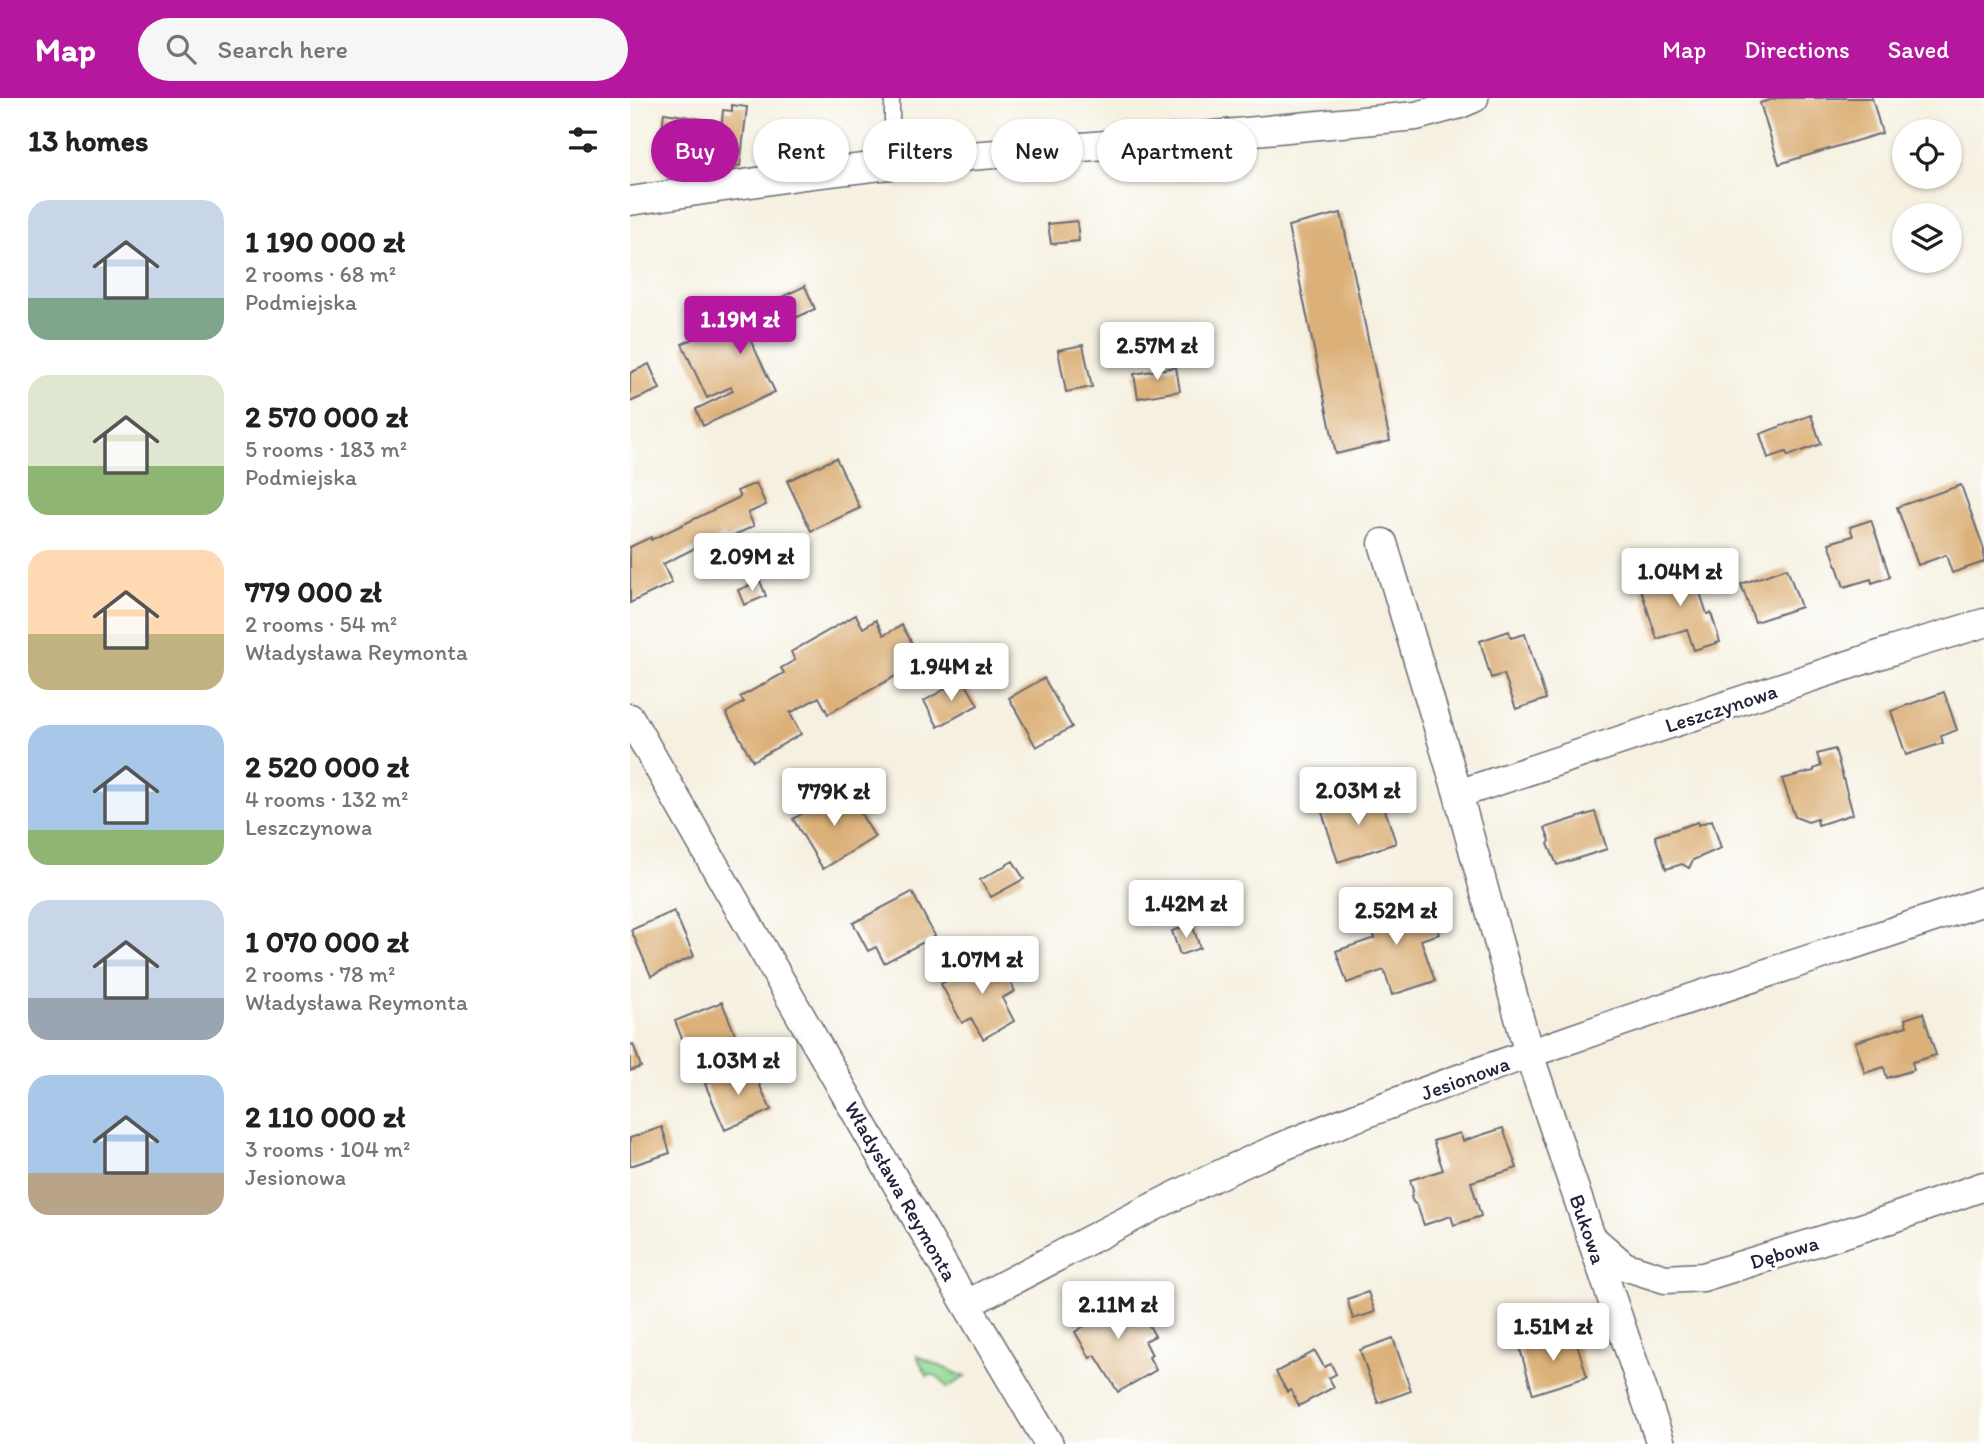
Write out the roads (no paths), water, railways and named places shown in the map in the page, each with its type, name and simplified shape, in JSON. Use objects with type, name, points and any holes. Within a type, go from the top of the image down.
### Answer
[{"type":"street","points":[[977,155],[1416,116],[1474,98]]},
{"type":"street","points":[[630,201],[863,168]]},
{"type":"street","points":[[1383,544],[1458,794],[1530,1054]]},
{"type":"street","name":"Leszczynowa","points":[[1458,794],[1894,650],[1984,623]]},
{"type":"street","name":"Władysława Reymonta","points":[[630,718],[1049,1444]]},
{"type":"street","name":"Jesionowa","points":[[967,1304],[1218,1175],[1307,1136],[1530,1054],[1984,901]]},
{"type":"street","name":"Bukowa","points":[[1530,1054],[1661,1444]]},
{"type":"street","name":"Dębowa","points":[[1591,1237],[1624,1266],[1665,1279],[1703,1277],[1887,1220],[1984,1186]]},
{"type":"lane","points":[[892,98],[892,119]]}]
